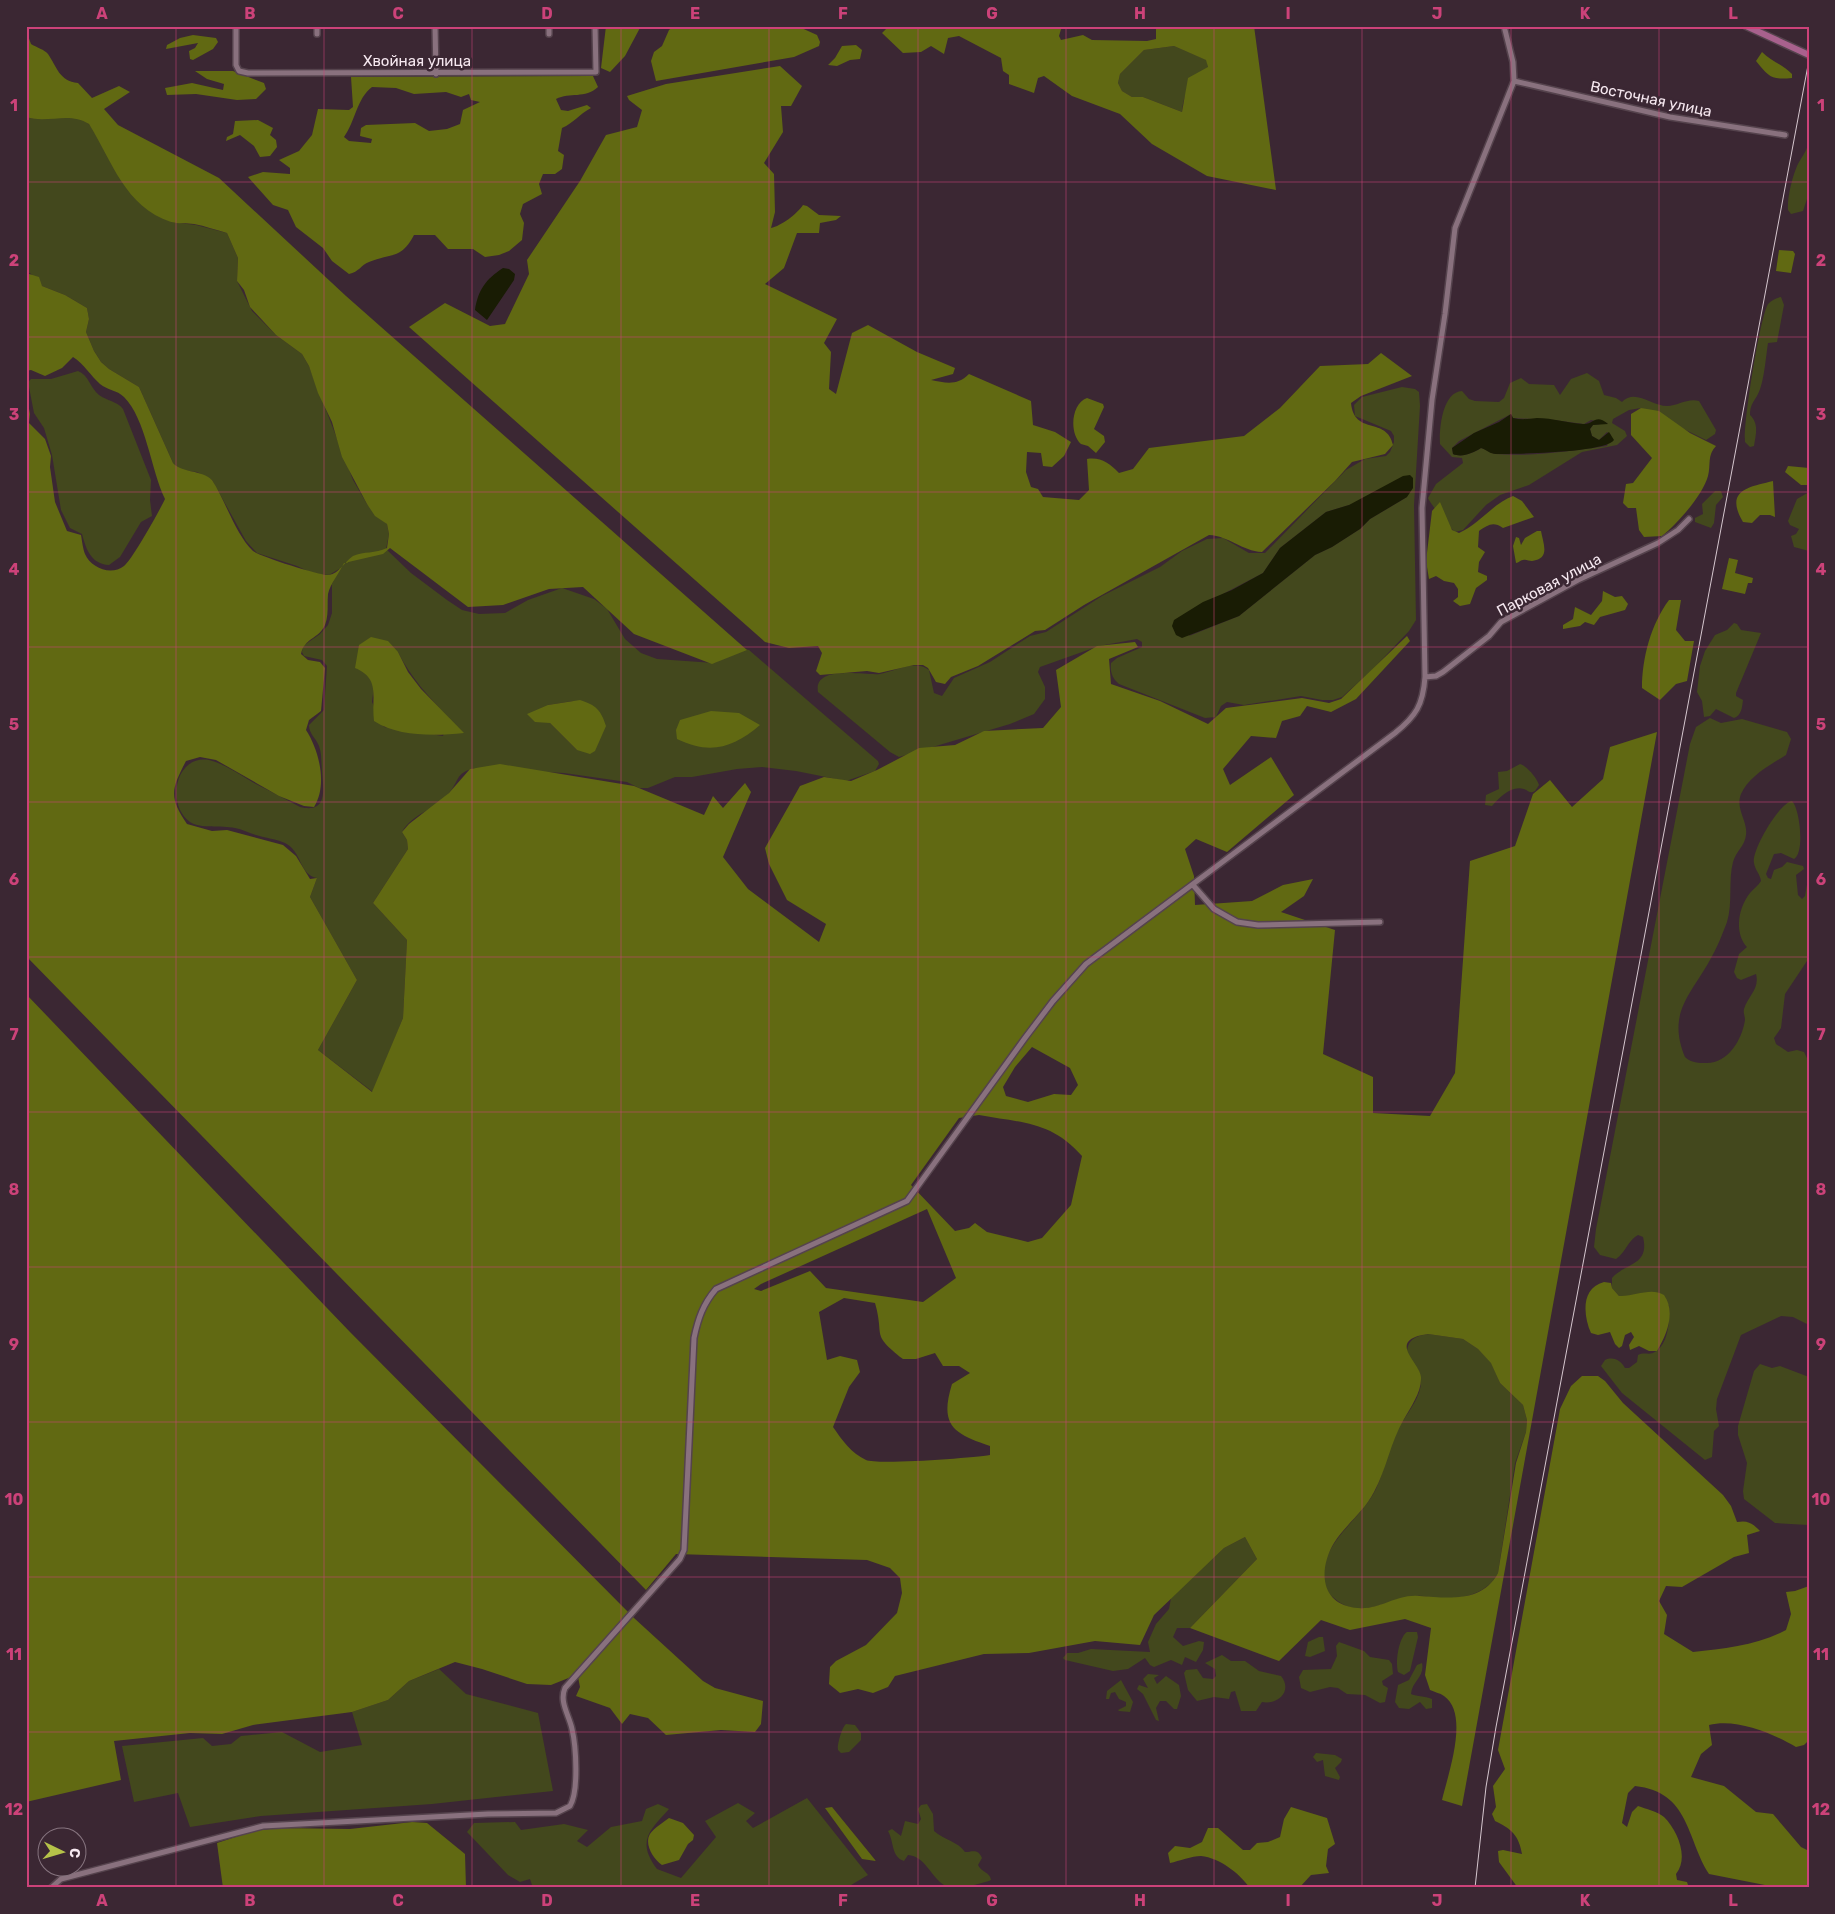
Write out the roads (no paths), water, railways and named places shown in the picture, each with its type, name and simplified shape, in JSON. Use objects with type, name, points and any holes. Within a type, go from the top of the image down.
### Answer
[{"type":"main road","points":[[1746,26],[1809,55]]},
{"type":"street","name":"Хвойная улица","points":[[236,26],[236,65],[239,72],[248,74],[596,72],[595,26]]},
{"type":"street","points":[[317,26],[317,34]]},
{"type":"street","points":[[435,26],[436,74]]},
{"type":"street","points":[[549,26],[549,34]]},
{"type":"street","points":[[51,1888],[61,1879],[263,1826],[488,1814],[556,1813],[570,1806],[575,1792],[575,1772],[572,1730],[562,1695],[565,1688],[680,1559],[684,1550],[694,1338],[698,1320],[710,1296],[716,1289],[907,1201],[1025,1038],[1067,984],[1086,964],[1411,720],[1419,706],[1424,691],[1425,676],[1422,508],[1432,400],[1455,228],[1514,81],[1514,62],[1504,26]]},
{"type":"street","name":"Восточная улица","points":[[1514,81],[1670,117],[1785,135]]},
{"type":"street","name":"Парковая улица","points":[[1425,676],[1436,676],[1443,672],[1489,636],[1501,622],[1578,580],[1658,544],[1678,530],[1689,519]]},
{"type":"street","points":[[1193,885],[1210,906],[1237,922],[1258,925],[1380,922]]},
{"type":"railway","points":[[1475,1888],[1486,1787],[1496,1727],[1809,60]]}]
